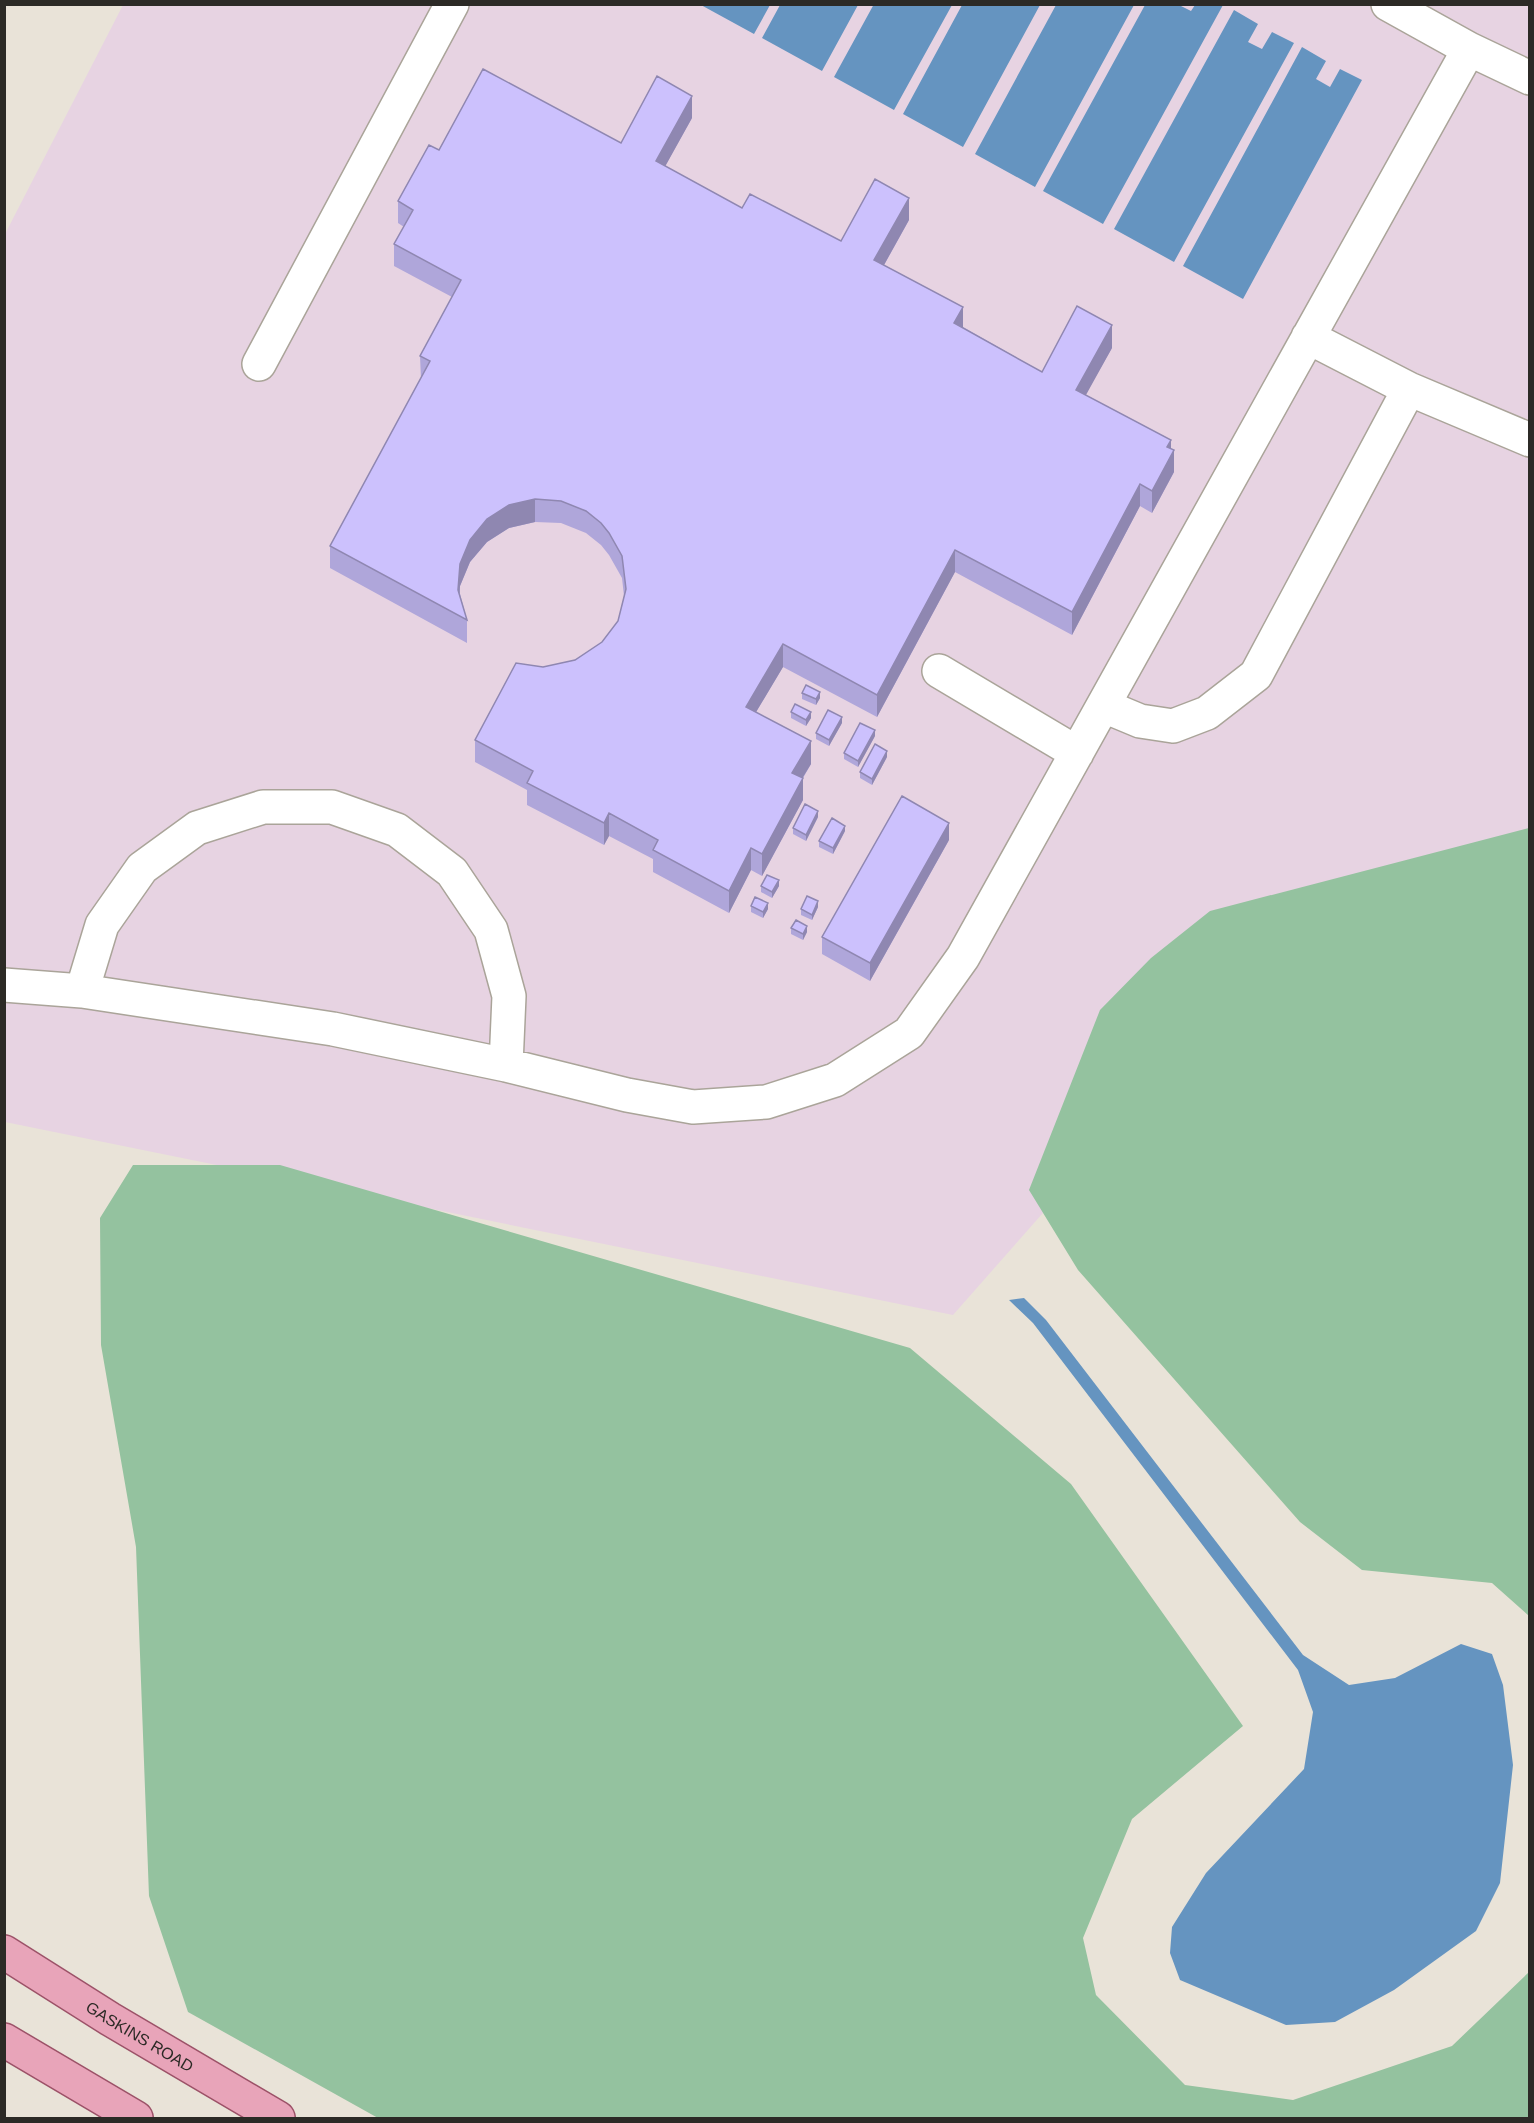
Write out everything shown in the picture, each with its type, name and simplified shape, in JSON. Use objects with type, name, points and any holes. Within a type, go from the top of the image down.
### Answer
[{"type":"main road","name":"GASKINS ROAD","points":[[4,1952],[110,2019],[278,2118]]},
{"type":"main road","points":[[4,2040],[136,2118]]},
{"type":"lane","points":[[259,364],[452,4]]},
{"type":"lane","points":[[1388,4],[1469,49],[1530,78]]},
{"type":"lane","points":[[4,984],[82,991],[333,1029],[506,1065],[627,1095],[693,1107],[765,1102],[835,1080],[909,1033],[963,957],[1469,49]]},
{"type":"lane","points":[[1308,337],[1409,389],[1530,440]]},
{"type":"lane","points":[[1104,706],[1140,721],[1173,726],[1207,713],[1256,675],[1409,389]]},
{"type":"lane","points":[[939,671],[1077,753]]},
{"type":"lane","points":[[82,991],[102,925],[142,868],[197,828],[263,807],[332,807],[398,830],[452,872],[472,901],[491,930],[509,996],[506,1065]]},
{"type":"shaded area","points":[[123,5],[1529,5],[1529,875],[1252,976],[953,1315],[5,1122],[4,236]]},
{"type":"green space","points":[[1530,828],[1529,1616],[1492,1583],[1362,1570],[1300,1522],[1078,1270],[1029,1190],[1100,1010],[1151,958],[1210,911]]},
{"type":"green space","points":[[133,1165],[280,1165],[910,1348],[1071,1484],[1243,1726],[1132,1819],[1083,1938],[1096,1995],[1185,2085],[1293,2100],[1452,2046],[1529,1972],[1529,2118],[378,2118],[188,2012],[149,1896],[136,1547],[101,1345],[100,1218]]},
{"type":"water","points":[[874,4],[952,5],[894,110],[834,77]]},
{"type":"water","points":[[701,5],[770,5],[754,34]]},
{"type":"water","points":[[780,5],[858,5],[822,71],[762,38]]},
{"type":"water","points":[[962,5],[1040,5],[963,147],[903,114]]},
{"type":"water","points":[[1056,5],[1134,5],[1035,187],[975,154]]},
{"type":"water","points":[[1145,5],[1179,5],[1191,11],[1195,5],[1223,5],[1103,224],[1043,191]]},
{"type":"water","points":[[1234,10],[1258,24],[1248,42],[1262,49],[1272,32],[1294,43],[1174,262],[1114,229]]},
{"type":"water","points":[[1302,47],[1326,61],[1316,79],[1330,87],[1340,69],[1362,80],[1243,299],[1183,266]]},
{"type":"water","points":[[1024,1298],[1046,1320],[1303,1655],[1349,1685],[1395,1678],[1461,1644],[1492,1654],[1503,1685],[1513,1765],[1500,1883],[1476,1931],[1394,1990],[1335,2022],[1286,2025],[1180,1980],[1170,1953],[1172,1927],[1206,1873],[1304,1769],[1313,1712],[1298,1670],[1033,1323],[1009,1300]]},
{"type":"building","points":[[483,69],[621,143],[657,76],[692,96],[656,161],[742,208],[750,194],[841,241],[875,179],[909,198],[874,260],[963,307],[954,323],[1042,372],[1077,306],[1112,325],[1076,390],[1171,440],[1167,447],[1174,450],[1152,491],[1140,484],[1072,612],[955,550],[877,695],[783,644],[746,707],[811,741],[792,773],[803,778],[762,854],[751,848],[729,891],[653,850],[658,840],[609,813],[604,823],[527,783],[533,771],[475,740],[516,663],[543,667],[575,660],[602,642],[618,621],[626,589],[622,556],[601,523],[586,511],[561,501],[535,499],[509,505],[487,519],[470,540],[460,564],[458,590],[467,620],[330,546],[430,361],[420,356],[461,280],[394,244],[413,210],[398,201],[429,145],[439,150]]},
{"type":"building","points":[[806,685],[820,692],[816,699],[802,693]]},
{"type":"building","points":[[795,704],[811,712],[806,720],[791,712]]},
{"type":"building","points":[[828,710],[842,717],[829,740],[816,733]]},
{"type":"building","points":[[860,723],[875,730],[858,761],[844,753]]},
{"type":"building","points":[[875,744],[887,751],[872,779],[860,772]]},
{"type":"building","points":[[902,796],[949,823],[870,963],[822,937]]},
{"type":"building","points":[[805,804],[818,811],[806,835],[793,828]]},
{"type":"building","points":[[832,818],[845,826],[833,848],[819,841]]},
{"type":"building","points":[[767,875],[779,880],[772,892],[761,886]]},
{"type":"building","points":[[807,896],[818,901],[812,915],[801,909]]},
{"type":"building","points":[[755,897],[768,903],[763,912],[751,906]]},
{"type":"building","points":[[796,920],[807,926],[803,934],[791,928]]}]
